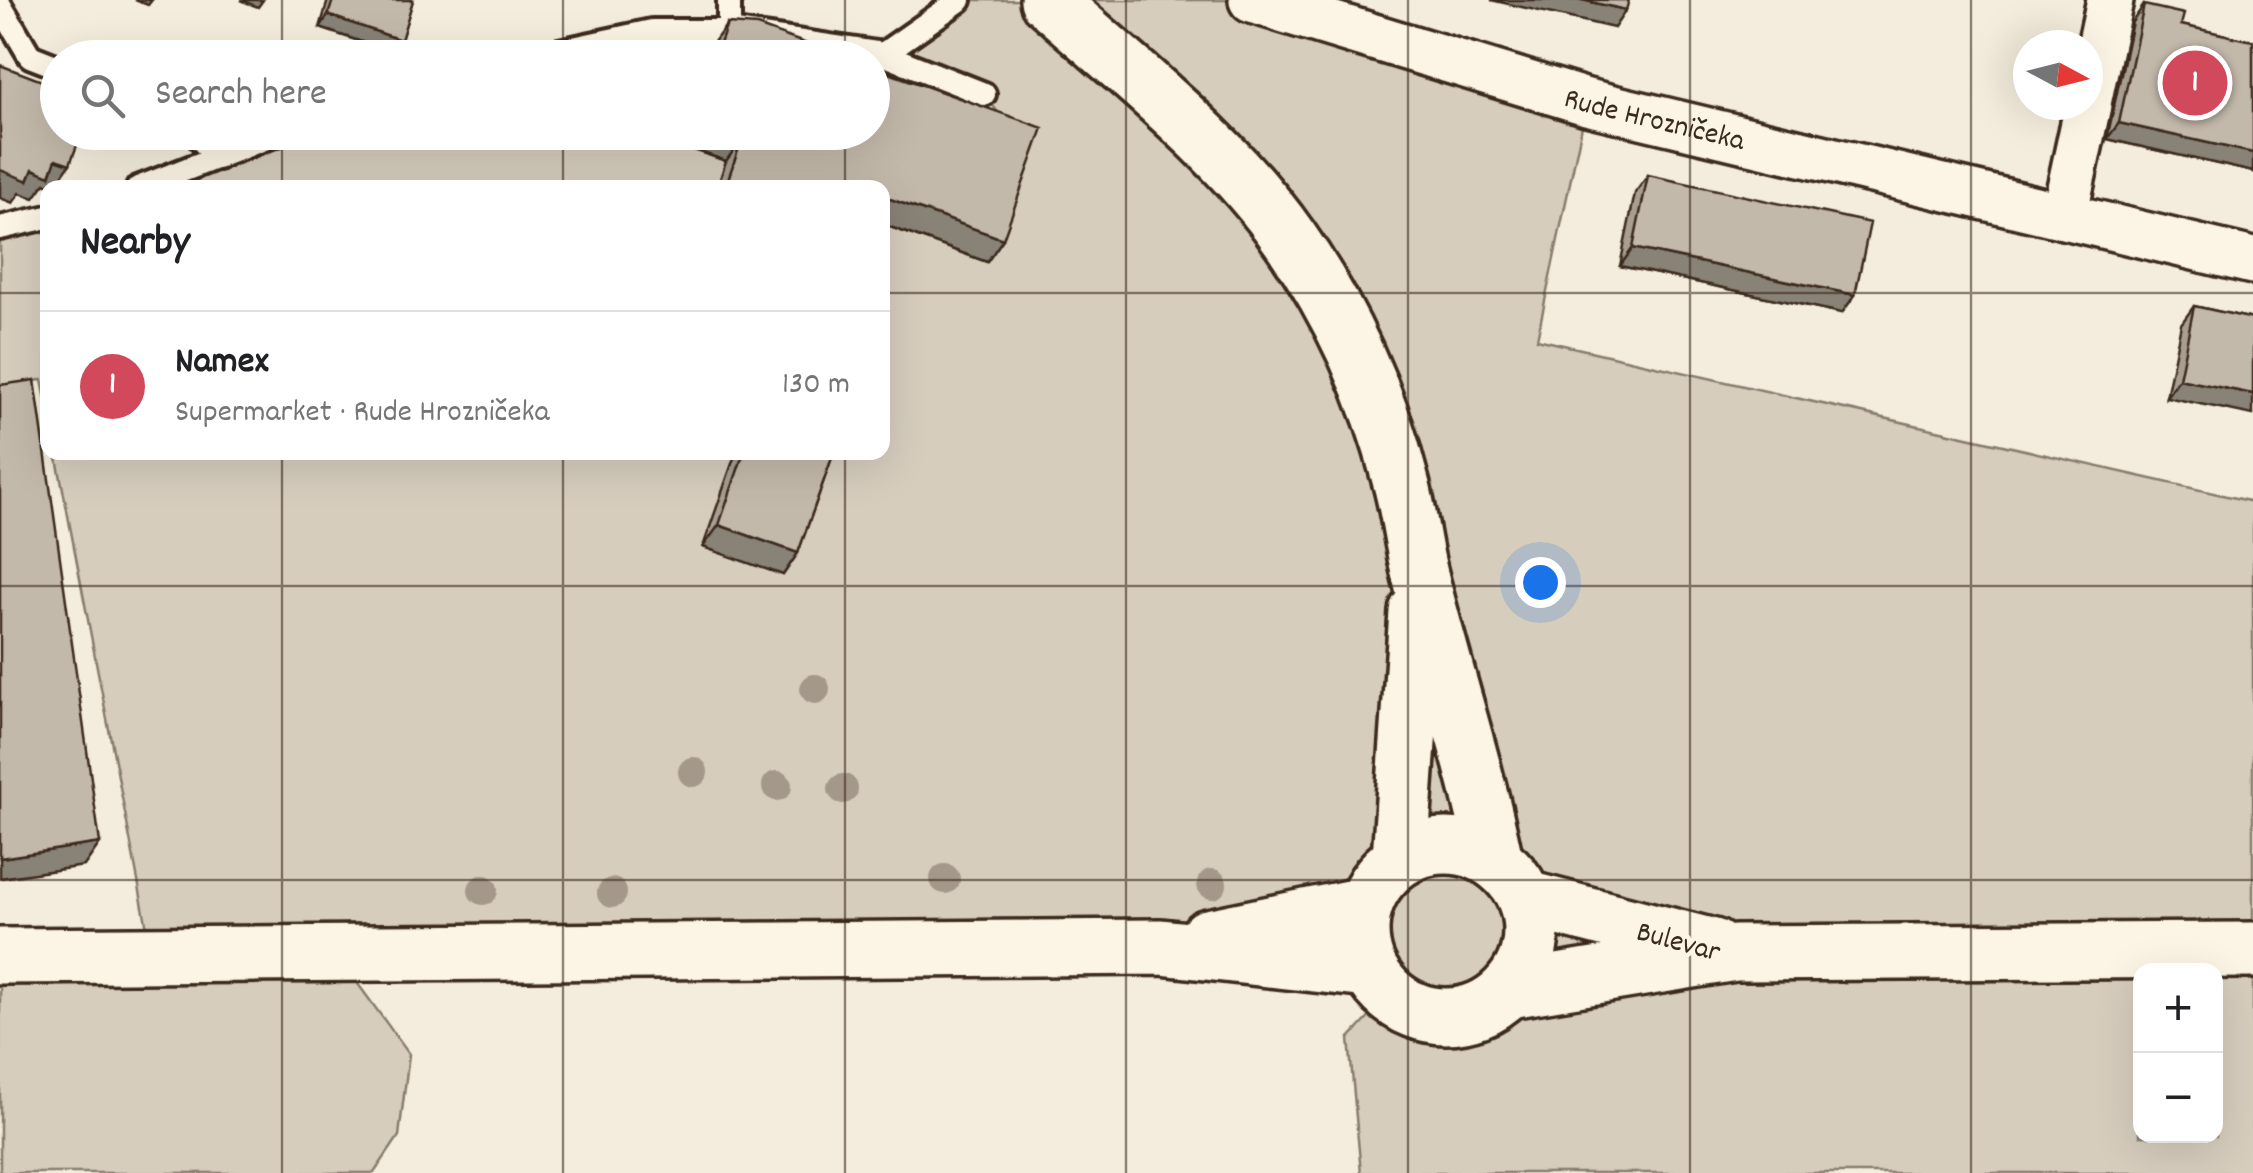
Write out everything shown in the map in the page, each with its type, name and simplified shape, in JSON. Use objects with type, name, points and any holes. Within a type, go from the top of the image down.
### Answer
[{"type":"main road","points":[[1048,0],[1199,135],[1255,193],[1291,241],[1372,388],[1400,479],[1420,574],[1478,776],[1510,880],[1532,931],[1526,962],[1509,990],[1483,1009],[1451,1018],[1418,1013],[1389,996],[1369,970],[1360,938],[1364,905],[1374,884],[1400,858],[1431,846],[1465,847],[1510,880]]},
{"type":"main road","points":[[1400,858],[1420,574]]},
{"type":"main road","name":"Bulevar","points":[[1510,880],[1735,953]]},
{"type":"main road","points":[[1161,947],[1364,905]]},
{"type":"main road","points":[[0,956],[1161,947],[1369,970]]},
{"type":"main road","points":[[1735,953],[2253,950]]},
{"type":"main road","name":"Bulevar","points":[[1509,990],[1735,953]]},
{"type":"street","name":"Rude Hrozničeka","points":[[1252,0],[1587,102],[2253,261]]},
{"type":"street","points":[[2103,33],[2110,0]]},
{"type":"street","points":[[2064,216],[2085,120]]},
{"type":"lane","points":[[729,31],[730,0]]},
{"type":"lane","points":[[890,49],[960,0]]},
{"type":"lane","points":[[0,5],[30,56],[40,60]]},
{"type":"lane","points":[[610,40],[652,31],[729,31],[789,40]]},
{"type":"lane","points":[[890,57],[984,94]]},
{"type":"lane","points":[[211,150],[218,158]]},
{"type":"lane","points":[[159,180],[238,150]]},
{"type":"lane","points":[[0,228],[40,218]]},
{"type":"shaded area","points":[[960,0],[1252,0],[1587,102],[1537,339],[2253,502],[2253,1173],[1361,1173],[1349,1039],[1389,996],[1369,970],[337,955],[409,1054],[399,1136],[374,1173],[0,1173],[0,956],[152,954],[57,460],[890,460],[890,226],[987,261],[1027,150],[984,94],[890,57],[890,49]]},
{"type":"shaded area","points":[[236,150],[708,150],[726,161],[720,180],[159,180]]},
{"type":"shaded area","points":[[40,219],[40,380],[0,385],[0,228]]},
{"type":"building","points":[[333,0],[413,0],[401,40],[328,15]]},
{"type":"building","points":[[1582,0],[1629,0],[1626,10]]},
{"type":"building","points":[[2144,5],[2184,14],[2181,25],[2253,41],[2253,153],[2119,123]]},
{"type":"building","points":[[727,24],[757,26],[796,40],[721,40]]},
{"type":"building","points":[[0,65],[40,80],[40,150],[75,150],[70,164],[56,159],[50,176],[33,169],[28,181],[0,170]]},
{"type":"building","points":[[890,73],[1043,128],[1003,239],[890,199],[890,180],[728,180],[738,150],[890,150]]},
{"type":"building","points":[[1648,175],[1870,223],[1855,295],[1633,248]]},
{"type":"building","points":[[2194,306],[2253,319],[2253,394],[2179,379]]},
{"type":"building","points":[[35,380],[40,460],[46,460],[100,843],[0,858],[0,385]]},
{"type":"building","points":[[741,460],[831,460],[798,553],[719,525]]},
{"type":"place","name":"Namex","points":[[2195,83]]}]
